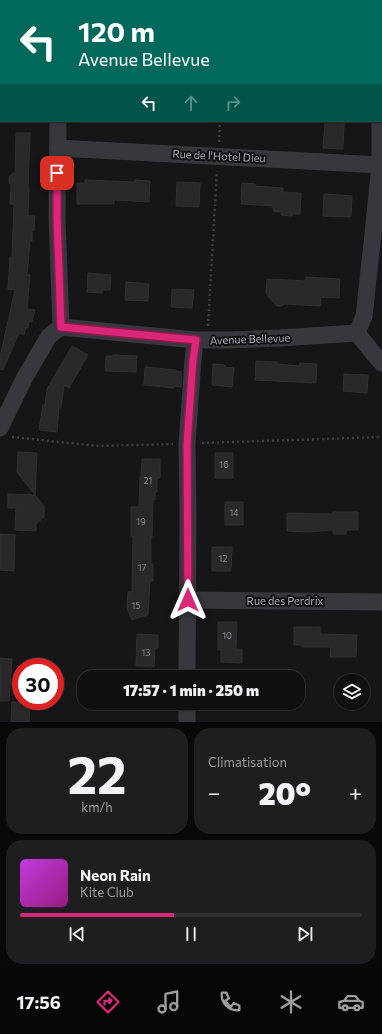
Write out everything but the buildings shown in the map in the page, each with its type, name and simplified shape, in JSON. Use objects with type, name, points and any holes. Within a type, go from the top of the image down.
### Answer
[{"type":"street","points":[[0,428],[25,377],[49,336],[61,327],[57,218],[58,122]]},
{"type":"street","points":[[380,122],[380,165],[373,234],[364,316],[357,332],[382,363]]},
{"type":"street","name":"Rue de l'Hotel Dieu","points":[[58,148],[380,165]]},
{"type":"street","name":"Avenue Bellevue","points":[[61,327],[202,340],[279,338],[357,332]]},
{"type":"street","points":[[187,670],[187,444],[193,360],[202,340]]},
{"type":"street","name":"Rue des Perdrix","points":[[188,600],[382,602]]},
{"type":"street","points":[[187,710],[187,722]]},
{"type":"path","points":[[202,340],[220,122]]},
{"type":"route","points":[[57,173],[61,327],[196,340],[193,360],[187,444],[188,600]]}]
